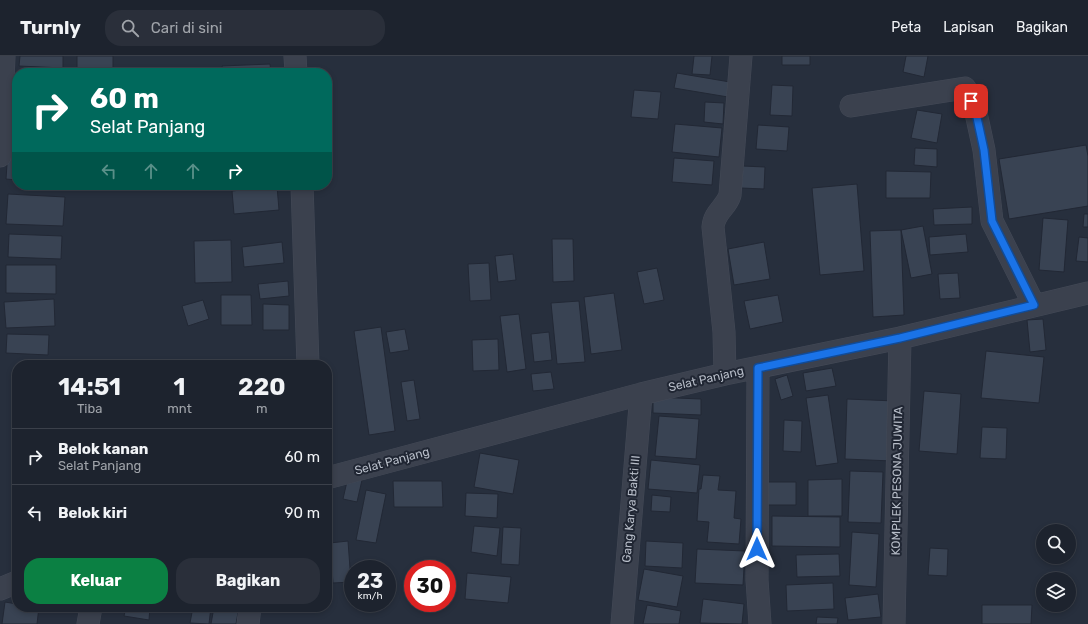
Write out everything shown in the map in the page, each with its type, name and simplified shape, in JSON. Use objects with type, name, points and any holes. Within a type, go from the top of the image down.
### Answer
[{"type":"street","points":[[0,156],[4,56]]},
{"type":"street","points":[[295,56],[296,68]]},
{"type":"street","points":[[725,374],[724,332],[713,227],[716,214],[726,204],[730,195],[741,56]]},
{"type":"street","points":[[851,106],[965,88],[976,113],[984,150],[992,221],[1034,305]]},
{"type":"street","points":[[302,190],[308,360]]},
{"type":"street","name":"Selat Panjang","points":[[332,477],[641,394],[725,374],[900,338],[1088,293]]},
{"type":"street","name":"KOMPLEK PESONA JUWITA","points":[[894,624],[900,338]]},
{"type":"street","points":[[758,368],[757,580],[760,624]]},
{"type":"street","name":"Gang Karya Bakti III","points":[[622,624],[641,394]]},
{"type":"street","points":[[0,589],[12,584]]},
{"type":"street","points":[[88,624],[90,612]]},
{"type":"street","points":[[248,624],[249,612]]},
{"type":"building","points":[[20,56],[63,56],[63,68],[19,66]]},
{"type":"building","points":[[77,56],[113,56],[113,68],[77,68]]},
{"type":"building","points":[[694,56],[712,56],[710,75],[692,74]]},
{"type":"building","points":[[782,56],[810,56],[810,65],[782,65]]},
{"type":"building","points":[[906,56],[928,56],[924,77],[903,72]]},
{"type":"building","points":[[270,64],[270,68],[222,68],[222,66]]},
{"type":"building","points":[[677,73],[730,82],[728,97],[674,88]]},
{"type":"building","points":[[772,85],[793,86],[792,116],[770,115]]},
{"type":"building","points":[[634,90],[661,92],[658,119],[631,117]]},
{"type":"building","points":[[705,102],[724,103],[723,124],[704,122]]},
{"type":"building","points":[[917,110],[942,114],[937,143],[911,138]]},
{"type":"building","points":[[675,124],[722,128],[719,157],[672,152]]},
{"type":"building","points":[[758,125],[789,127],[787,151],[756,149]]},
{"type":"building","points":[[1086,145],[1088,156],[1088,206],[1009,219],[999,159]]},
{"type":"building","points":[[915,148],[937,149],[937,167],[914,165]]},
{"type":"building","points":[[8,150],[12,150],[12,180],[6,179]]},
{"type":"building","points":[[674,158],[714,161],[712,185],[672,182]]},
{"type":"building","points":[[743,166],[765,167],[764,189],[741,188]]},
{"type":"building","points":[[886,171],[931,172],[930,198],[886,198]]},
{"type":"building","points":[[857,184],[864,271],[820,275],[812,188]]},
{"type":"building","points":[[277,190],[279,210],[234,214],[232,191]]},
{"type":"building","points":[[8,194],[65,197],[63,226],[6,224]]},
{"type":"building","points":[[972,207],[972,224],[934,225],[933,209]]},
{"type":"building","points":[[1084,214],[1088,214],[1088,227],[1083,227]]},
{"type":"building","points":[[1043,218],[1068,220],[1064,272],[1039,270]]},
{"type":"building","points":[[923,226],[932,274],[911,278],[901,230]]},
{"type":"building","points":[[901,230],[904,315],[873,317],[870,231]]},
{"type":"building","points":[[9,234],[62,236],[61,259],[8,257]]},
{"type":"building","points":[[966,234],[968,252],[930,255],[929,237]]},
{"type":"building","points":[[1079,237],[1088,238],[1088,262],[1076,261]]},
{"type":"building","points":[[552,239],[573,239],[574,281],[553,282]]},
{"type":"building","points":[[231,240],[232,282],[195,283],[194,241]]},
{"type":"building","points":[[282,242],[284,263],[244,267],[242,247]]},
{"type":"building","points":[[764,242],[770,279],[734,285],[728,249]]},
{"type":"building","points":[[513,254],[516,280],[498,282],[495,256]]},
{"type":"building","points":[[489,263],[491,300],[470,301],[468,264]]},
{"type":"building","points":[[6,265],[56,265],[56,294],[6,293]]},
{"type":"building","points":[[657,268],[664,300],[644,304],[637,272]]},
{"type":"building","points":[[958,273],[960,298],[940,299],[938,274]]},
{"type":"building","points":[[288,281],[289,296],[260,299],[258,284]]},
{"type":"building","points":[[614,293],[622,350],[591,354],[584,297]]},
{"type":"building","points":[[221,295],[251,295],[252,325],[221,325]]},
{"type":"building","points":[[778,295],[783,322],[750,329],[744,301]]},
{"type":"building","points":[[54,299],[55,326],[6,328],[4,302]]},
{"type":"building","points":[[203,300],[209,319],[188,326],[182,306]]},
{"type":"building","points":[[579,301],[585,362],[557,364],[551,303]]},
{"type":"building","points":[[263,304],[289,305],[289,330],[263,330]]},
{"type":"building","points":[[519,314],[526,369],[507,372],[500,316]]},
{"type":"building","points":[[1043,319],[1046,350],[1030,352],[1027,320]]},
{"type":"building","points":[[381,327],[395,431],[369,435],[354,331]]},
{"type":"building","points":[[405,329],[409,350],[390,353],[386,332]]},
{"type":"building","points":[[549,332],[552,360],[534,362],[531,334]]},
{"type":"building","points":[[7,334],[49,335],[48,355],[6,353]]},
{"type":"building","points":[[498,339],[499,370],[473,371],[472,340]]},
{"type":"building","points":[[986,351],[1044,357],[1039,403],[981,398]]},
{"type":"building","points":[[832,368],[836,386],[806,391],[803,373]]},
{"type":"building","points":[[551,372],[554,389],[533,391],[531,374]]},
{"type":"building","points":[[787,375],[793,396],[781,400],[775,379]]},
{"type":"building","points":[[414,380],[420,419],[407,421],[401,382]]},
{"type":"building","points":[[924,391],[961,394],[957,454],[919,451]]},
{"type":"building","points":[[828,395],[838,463],[816,466],[806,398]]},
{"type":"building","points":[[653,397],[701,399],[701,415],[653,413]]},
{"type":"building","points":[[847,399],[895,401],[892,461],[845,459]]},
{"type":"building","points":[[659,416],[699,419],[696,459],[655,456]]},
{"type":"building","points":[[784,420],[802,421],[801,452],[783,451]]},
{"type":"building","points":[[982,427],[1007,428],[1006,459],[980,458]]},
{"type":"building","points":[[480,453],[519,460],[513,494],[474,487]]},
{"type":"building","points":[[651,460],[700,465],[697,493],[648,489]]},
{"type":"building","points":[[850,471],[883,472],[881,523],[848,522]]},
{"type":"building","points":[[703,475],[720,476],[718,490],[736,491],[734,518],[741,519],[739,544],[707,542],[709,522],[697,521],[699,489],[701,489]]},
{"type":"building","points":[[348,477],[362,480],[357,502],[343,499]]},
{"type":"building","points":[[842,479],[842,516],[808,516],[808,480]]},
{"type":"building","points":[[393,481],[442,481],[443,507],[394,507]]},
{"type":"building","points":[[764,482],[796,482],[796,505],[764,505]]},
{"type":"building","points":[[366,490],[386,494],[376,543],[356,540]]},
{"type":"building","points":[[466,493],[498,494],[497,518],[465,516]]},
{"type":"building","points":[[652,495],[671,497],[670,512],[651,511]]},
{"type":"building","points":[[772,516],[840,517],[840,547],[772,546]]},
{"type":"building","points":[[474,526],[500,528],[497,556],[471,552]]},
{"type":"building","points":[[503,527],[521,528],[519,565],[501,564]]},
{"type":"building","points":[[852,532],[879,534],[876,587],[849,585]]},
{"type":"building","points":[[348,541],[349,560],[344,560],[344,582],[333,583],[332,543]]},
{"type":"building","points":[[646,541],[683,543],[682,568],[645,566]]},
{"type":"building","points":[[930,548],[948,549],[947,576],[928,575]]},
{"type":"building","points":[[697,549],[745,551],[743,585],[695,583]]},
{"type":"building","points":[[839,554],[840,576],[797,577],[796,555]]},
{"type":"building","points":[[644,569],[683,576],[677,607],[638,600]]},
{"type":"building","points":[[467,573],[511,577],[508,603],[465,599]]},
{"type":"building","points":[[833,583],[834,609],[787,611],[786,585]]},
{"type":"building","points":[[878,594],[881,617],[848,620],[845,598]]},
{"type":"building","points":[[703,599],[744,604],[742,624],[700,623]]},
{"type":"building","points":[[5,602],[12,603],[12,612],[38,612],[37,624],[2,624]]},
{"type":"building","points":[[647,605],[681,611],[679,624],[643,624]]},
{"type":"building","points":[[982,605],[1032,605],[1031,624],[982,624]]},
{"type":"building","points":[[125,612],[150,612],[149,620],[124,616]]},
{"type":"building","points":[[192,612],[210,612],[209,624],[190,623]]},
{"type":"building","points":[[213,612],[238,612],[236,624],[211,624]]},
{"type":"building","points":[[817,617],[838,618],[837,624],[816,624]]},
{"type":"route","points":[[757,549],[758,368],[900,338],[1034,305],[992,221],[984,150],[976,113],[971,101]]}]
